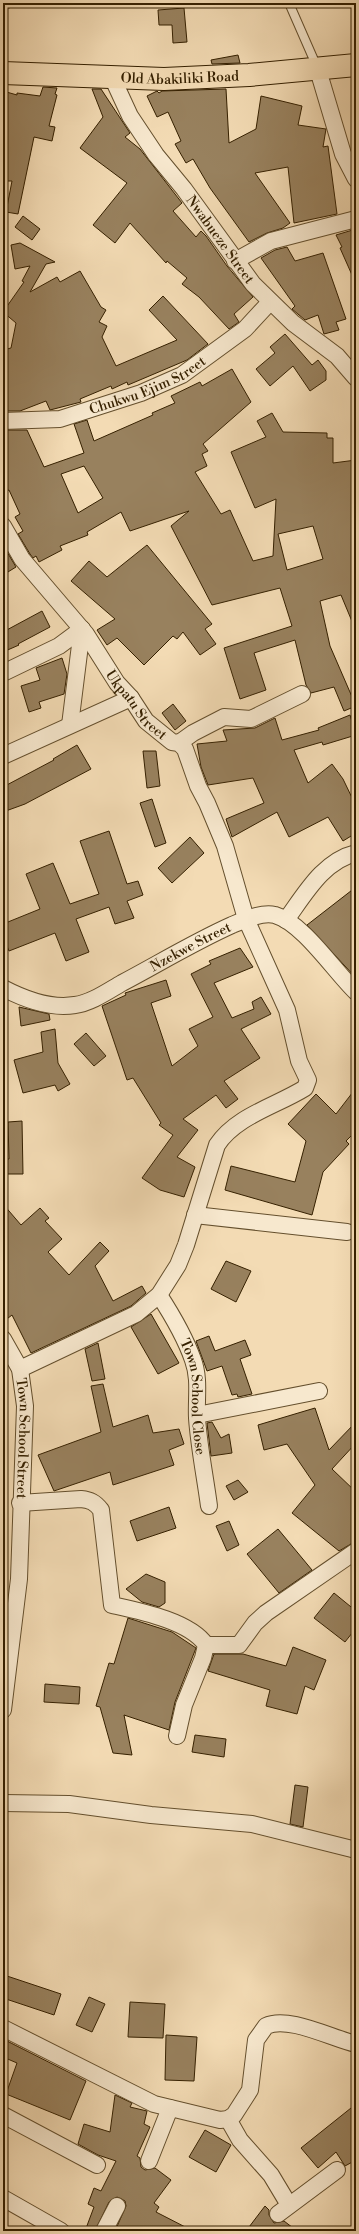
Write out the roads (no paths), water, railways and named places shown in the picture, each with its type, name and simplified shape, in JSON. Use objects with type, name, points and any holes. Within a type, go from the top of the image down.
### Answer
[{"type":"main road","name":"Old Abakiliki Road","points":[[3,73],[164,79],[337,67]]},
{"type":"street","points":[[337,67],[343,154],[355,176]]},
{"type":"street","name":"Nwabueze Street","points":[[112,77],[130,116],[156,155],[184,189],[235,261],[270,302],[293,324],[337,356],[356,378]]},
{"type":"street","points":[[235,261],[271,242],[356,219]]},
{"type":"street","name":"Chukwu Ejim Street","points":[[3,421],[60,419],[141,393],[182,375],[245,329],[270,302]]},
{"type":"street","name":"Ukpatu Street","points":[[3,526],[22,559],[82,629],[117,683],[131,698],[146,721],[172,742],[179,743],[185,749],[198,786],[207,803],[225,846],[246,919],[287,1010],[300,1061],[308,1080],[308,1085],[287,1099],[239,1122],[225,1133],[217,1145],[195,1215]]},
{"type":"street","points":[[3,672],[59,646],[82,629]]},
{"type":"street","points":[[70,725],[82,629]]},
{"type":"street","points":[[179,743],[193,733],[224,717],[251,719],[302,694]]},
{"type":"street","points":[[3,756],[131,698]]},
{"type":"street","points":[[286,920],[317,878],[329,865],[342,856],[356,853]]},
{"type":"street","name":"Nzekwe Street","points":[[3,988],[24,999],[66,1006],[77,1005],[102,994],[213,934],[246,919],[274,915],[286,920],[300,930],[356,992]]},
{"type":"street","points":[[20,1369],[136,1314],[159,1295],[178,1264],[195,1215],[346,1232]]},
{"type":"street","name":"Town School Close","points":[[159,1295],[174,1318],[194,1360],[199,1389],[197,1415],[209,1506]]},
{"type":"street","name":"Town School Street","points":[[3,1339],[20,1369],[25,1406],[20,1504],[19,1579],[3,1710]]},
{"type":"street","points":[[197,1415],[319,1391]]},
{"type":"street","points":[[20,1504],[80,1499],[89,1500],[96,1504],[101,1510],[112,1605],[143,1612],[172,1622],[201,1637],[206,1645],[203,1658],[184,1705],[177,1736]]},
{"type":"street","points":[[206,1645],[239,1645],[255,1623],[266,1613],[356,1551]]},
{"type":"street","points":[[3,1803],[69,1804],[151,1815],[252,1824],[356,1850]]},
{"type":"street","points":[[3,2028],[154,2104],[220,2120],[228,2119],[242,2104],[250,2090],[256,2040],[266,2026],[279,2023],[296,2026],[356,2044]]},
{"type":"street","points":[[149,2161],[170,2108]]},
{"type":"street","points":[[3,2115],[97,2165]]},
{"type":"street","points":[[228,2119],[236,2135],[268,2171],[283,2209],[337,2170]]},
{"type":"street","points":[[3,2198],[61,2231]]},
{"type":"street","points":[[104,2231],[117,2206]]},
{"type":"lane","points":[[289,3],[337,67]]},
{"type":"railway","points":[[3,7],[43,5],[49,3]]}]
